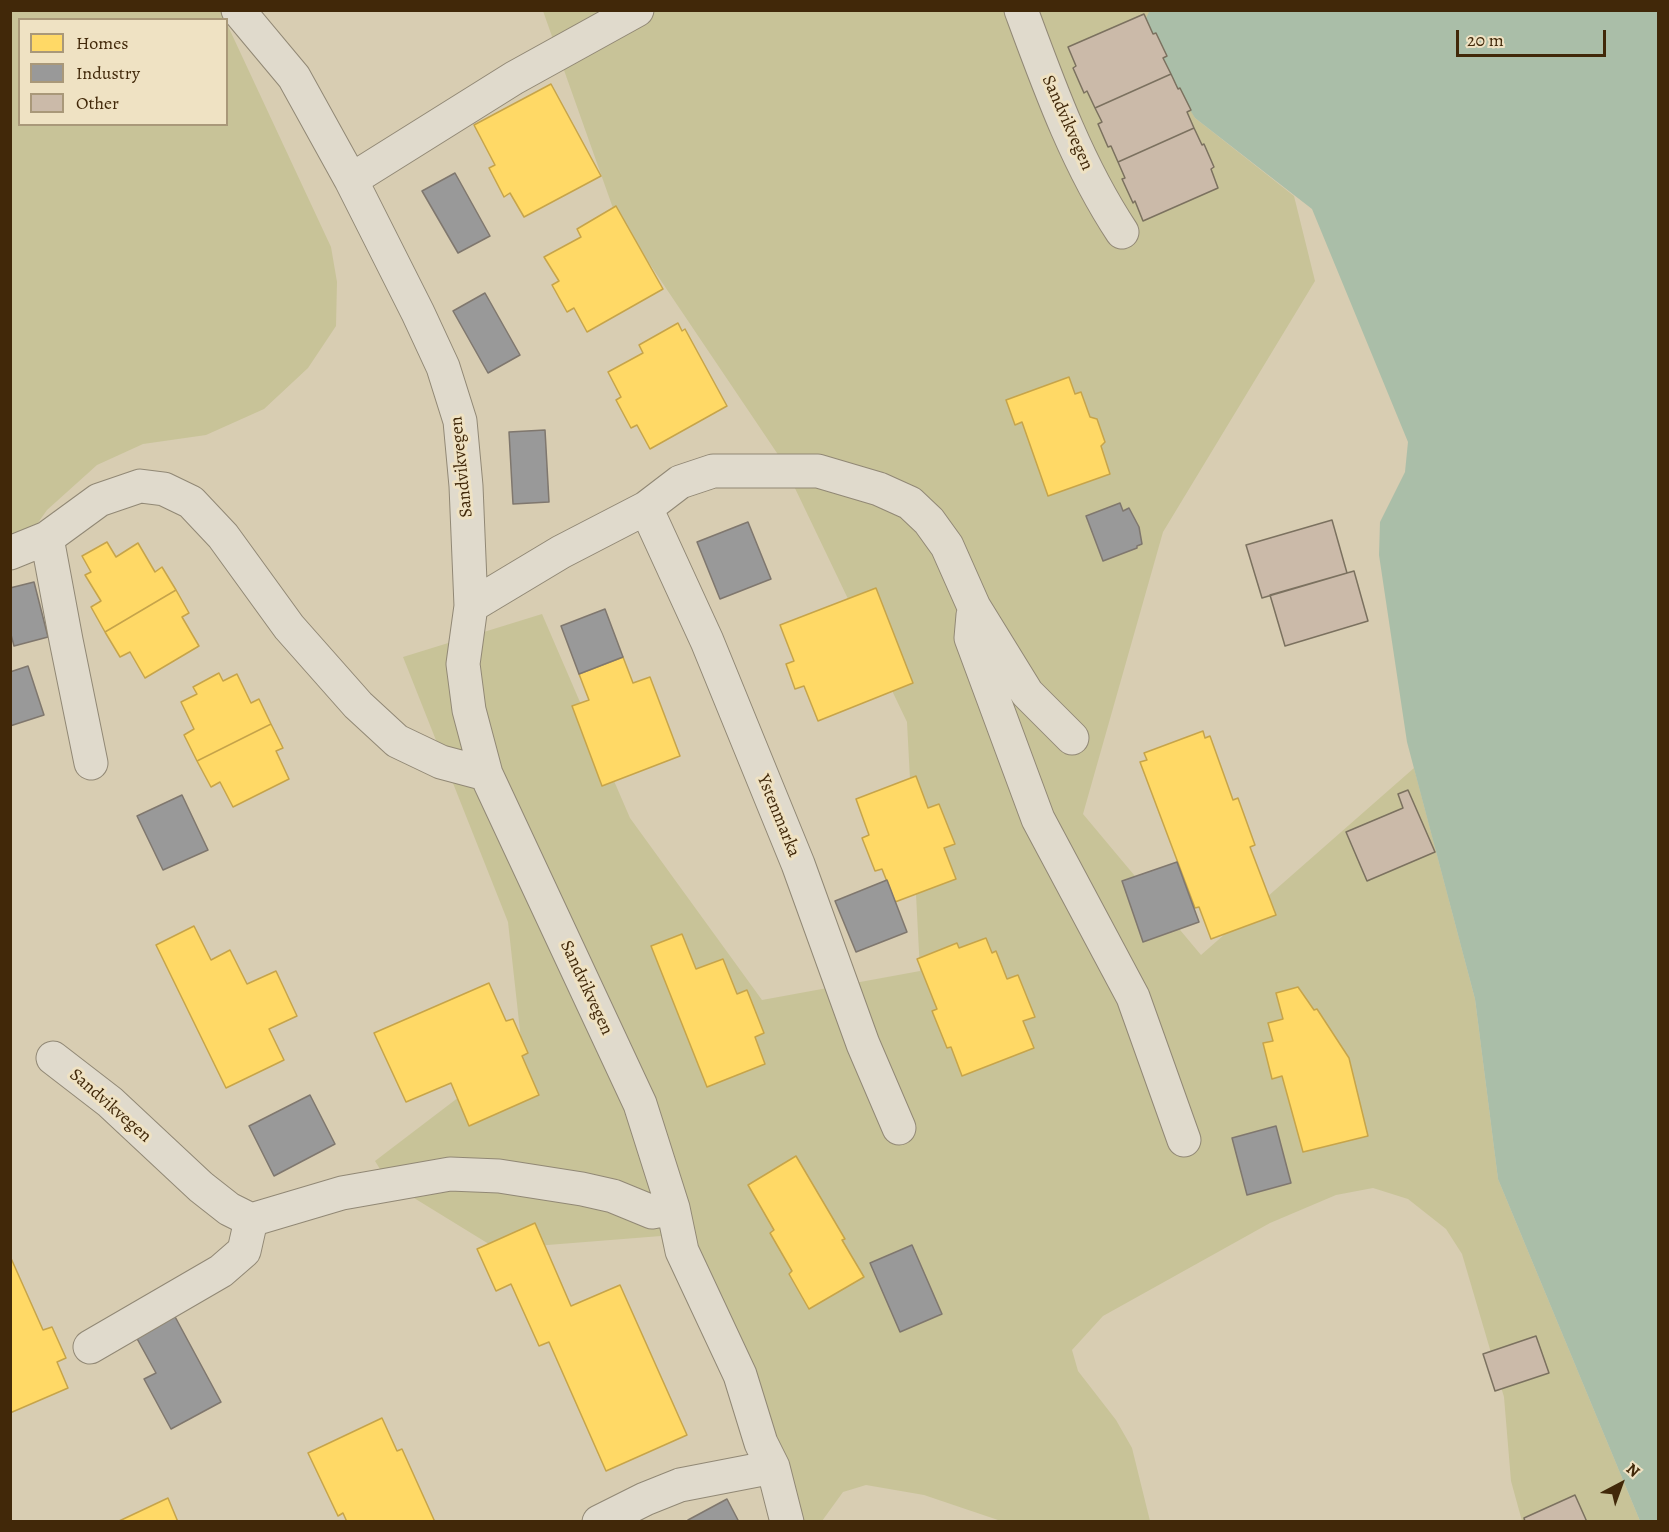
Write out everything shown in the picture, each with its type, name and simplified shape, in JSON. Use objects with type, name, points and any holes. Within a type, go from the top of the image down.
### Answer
[{"type":"street","name":"Sandvikvegen","points":[[238,10],[294,77],[351,180],[443,367],[460,421],[466,486],[471,606],[463,664],[469,710],[486,774],[640,1104],[673,1208],[682,1251],[740,1375],[761,1443],[773,1467],[787,1521]]},
{"type":"street","points":[[351,180],[514,78],[637,10]]},
{"type":"street","name":"Sandvikvegen","points":[[1021,10],[1051,91],[1082,161],[1105,206],[1122,232]]},
{"type":"street","points":[[471,606],[561,552],[646,508],[680,482],[713,471],[818,471],[879,489],[910,503],[930,521],[947,546],[974,607],[1027,693],[1072,738]]},
{"type":"street","points":[[10,553],[47,538],[99,500],[140,486],[164,489],[191,502],[223,536],[289,627],[358,705],[397,741],[441,762],[486,774]]},
{"type":"street","name":"Ystenmarka","points":[[646,508],[707,641],[798,864],[863,1044],[899,1128]]},
{"type":"street","points":[[47,538],[91,763]]},
{"type":"street","points":[[974,607],[971,638],[1038,819],[1133,997],[1184,1140]]},
{"type":"street","name":"Sandvikvegen","points":[[54,1058],[110,1102],[201,1187],[229,1209],[250,1220]]},
{"type":"street","points":[[90,1347],[221,1271],[244,1251],[250,1220],[342,1193],[450,1174],[499,1176],[582,1188],[613,1196],[652,1212],[673,1208]]},
{"type":"street","points":[[599,1521],[680,1485],[773,1467]]},
{"type":"shaded area","points":[[1150,10],[1658,11],[1658,1521],[1640,1521],[1498,1179],[1475,999],[1407,742],[1379,555],[1380,522],[1405,472],[1408,442],[1312,209],[1195,118],[1148,43],[1144,22]]},
{"type":"shaded area","points":[[11,11],[220,11],[224,18],[18,18],[18,126],[228,126],[228,26],[331,247],[337,282],[336,326],[308,368],[264,409],[206,435],[143,444],[97,465],[47,510],[11,558]]},
{"type":"shaded area","points":[[543,11],[1150,11],[1144,22],[1195,118],[1294,196],[1315,281],[1163,532],[1083,814],[1201,955],[1414,768],[1475,999],[1498,1179],[1640,1521],[1522,1521],[1511,1481],[1504,1397],[1462,1254],[1446,1229],[1408,1199],[1373,1188],[1336,1195],[1270,1223],[1103,1316],[1072,1350],[1078,1371],[1116,1420],[1132,1448],[1150,1521],[1001,1521],[924,1495],[866,1485],[843,1492],[822,1521],[777,1522],[743,1387],[663,1246],[661,1236],[497,1249],[388,1182],[375,1161],[522,1049],[508,922],[403,657],[542,614],[630,818],[762,1000],[920,971],[907,722],[781,459],[614,211]]},
{"type":"building: Homes","points":[[551,84],[601,176],[524,217],[510,193],[504,197],[489,168],[495,165],[474,125]]},
{"type":"building: Homes","points":[[616,206],[663,289],[587,332],[574,308],[567,312],[552,285],[559,281],[544,257],[581,237],[577,229]]},
{"type":"building: Homes","points":[[678,323],[682,331],[685,329],[727,406],[650,449],[637,425],[631,428],[616,400],[621,397],[608,372],[643,353],[639,345]]},
{"type":"building: Homes","points":[[1069,377],[1075,394],[1081,392],[1090,417],[1097,419],[1105,442],[1101,446],[1110,474],[1048,496],[1022,422],[1015,425],[1006,400]]},
{"type":"building: Homes","points":[[107,542],[116,557],[138,543],[155,572],[162,567],[176,590],[105,632],[91,607],[101,601],[85,575],[91,572],[82,556]]},
{"type":"building: Homes","points":[[876,588],[913,683],[818,721],[804,686],[795,689],[786,664],[794,661],[780,625]]},
{"type":"building: Homes","points":[[176,590],[189,613],[182,617],[199,646],[145,678],[130,652],[120,657],[105,632]]},
{"type":"building: Homes","points":[[623,657],[633,683],[650,677],[680,756],[602,786],[572,706],[589,700],[579,674]]},
{"type":"building: Homes","points":[[219,673],[223,681],[237,674],[251,703],[259,699],[271,724],[197,761],[184,735],[194,729],[181,702],[197,694],[193,687]]},
{"type":"building: Homes","points":[[271,724],[283,748],[276,751],[289,779],[233,807],[220,782],[211,787],[197,761]]},
{"type":"building: Homes","points":[[1203,731],[1205,738],[1210,736],[1233,800],[1238,798],[1255,845],[1250,847],[1276,915],[1211,939],[1199,907],[1195,908],[1140,762],[1147,760],[1144,753]]},
{"type":"building: Homes","points":[[916,776],[928,808],[939,804],[955,844],[944,848],[956,879],[895,902],[882,869],[875,871],[862,838],[869,835],[856,799]]},
{"type":"building: Homes","points":[[194,926],[211,960],[230,950],[247,984],[276,971],[297,1016],[269,1029],[284,1060],[226,1088],[156,945]]},
{"type":"building: Homes","points":[[682,934],[696,969],[723,959],[737,994],[747,990],[764,1033],[755,1037],[765,1064],[707,1087],[651,946]]},
{"type":"building: Homes","points":[[986,938],[992,953],[996,951],[1007,979],[1018,975],[1035,1017],[1023,1021],[1034,1048],[962,1076],[951,1047],[947,1048],[932,1011],[937,1009],[917,959],[957,943],[959,948]]},
{"type":"building: Homes","points":[[489,983],[506,1021],[513,1019],[528,1053],[522,1056],[539,1095],[469,1126],[451,1083],[406,1102],[374,1033]]},
{"type":"building: Homes","points":[[1298,987],[1314,1010],[1317,1009],[1349,1058],[1368,1136],[1303,1152],[1282,1076],[1272,1079],[1263,1043],[1273,1041],[1268,1023],[1283,1019],[1276,993]]},
{"type":"building: Homes","points":[[796,1156],[845,1239],[842,1240],[864,1277],[809,1309],[789,1274],[792,1271],[770,1233],[774,1230],[748,1185]]},
{"type":"building: Homes","points":[[535,1223],[571,1306],[620,1285],[687,1435],[606,1471],[549,1342],[539,1346],[511,1284],[496,1291],[477,1249]]},
{"type":"building: Homes","points":[[10,1256],[43,1330],[52,1327],[66,1358],[57,1362],[68,1388],[10,1413]]},
{"type":"building: Homes","points":[[382,1418],[397,1451],[402,1449],[435,1522],[347,1522],[343,1513],[338,1516],[308,1453]]},
{"type":"building: Homes","points":[[168,1498],[178,1522],[117,1522]]},
{"type":"building: Industry","points":[[455,173],[490,236],[458,253],[422,191]]},
{"type":"building: Industry","points":[[485,293],[520,355],[488,373],[453,311]]},
{"type":"building: Industry","points":[[545,430],[549,502],[513,504],[509,432]]},
{"type":"building: Industry","points":[[1120,503],[1123,511],[1129,508],[1139,527],[1142,544],[1103,561],[1086,516]]},
{"type":"building: Industry","points":[[748,522],[771,579],[720,599],[697,542]]},
{"type":"building: Industry","points":[[34,582],[48,637],[14,646],[10,631],[10,588]]},
{"type":"building: Industry","points":[[605,609],[623,657],[579,674],[561,626]]},
{"type":"building: Industry","points":[[28,666],[44,715],[10,726],[10,672]]},
{"type":"building: Industry","points":[[182,795],[208,850],[163,870],[137,816]]},
{"type":"building: Industry","points":[[1177,862],[1199,922],[1143,942],[1122,881]]},
{"type":"building: Industry","points":[[887,880],[907,932],[856,952],[835,901]]},
{"type":"building: Industry","points":[[310,1095],[335,1144],[274,1176],[249,1126]]},
{"type":"building: Industry","points":[[1276,1126],[1291,1183],[1247,1195],[1232,1138]]},
{"type":"building: Industry","points":[[912,1245],[942,1314],[900,1332],[870,1263]]},
{"type":"building: Industry","points":[[173,1313],[221,1402],[171,1429],[144,1379],[156,1373],[135,1335]]},
{"type":"building: Industry","points":[[727,1499],[739,1522],[688,1522],[688,1520]]},
{"type":"building: Other","points":[[1144,14],[1167,56],[1163,58],[1171,74],[1095,108],[1087,91],[1084,93],[1073,68],[1076,66],[1068,47]]},
{"type":"building: Other","points":[[1171,74],[1191,110],[1187,112],[1194,128],[1118,162],[1111,146],[1108,147],[1098,124],[1102,122],[1095,108]]},
{"type":"building: Other","points":[[1194,128],[1214,167],[1211,169],[1218,188],[1143,221],[1122,179],[1125,178],[1118,162]]},
{"type":"building: Other","points":[[1332,520],[1347,573],[1262,598],[1246,545]]},
{"type":"building: Other","points":[[1354,571],[1368,621],[1285,646],[1270,595]]},
{"type":"building: Other","points":[[1408,790],[1435,852],[1367,881],[1346,832],[1403,808],[1398,794]]},
{"type":"building: Other","points":[[1536,1336],[1549,1373],[1495,1391],[1483,1354]]},
{"type":"building: Other","points":[[1575,1495],[1587,1522],[1525,1522],[1524,1518]]}]
